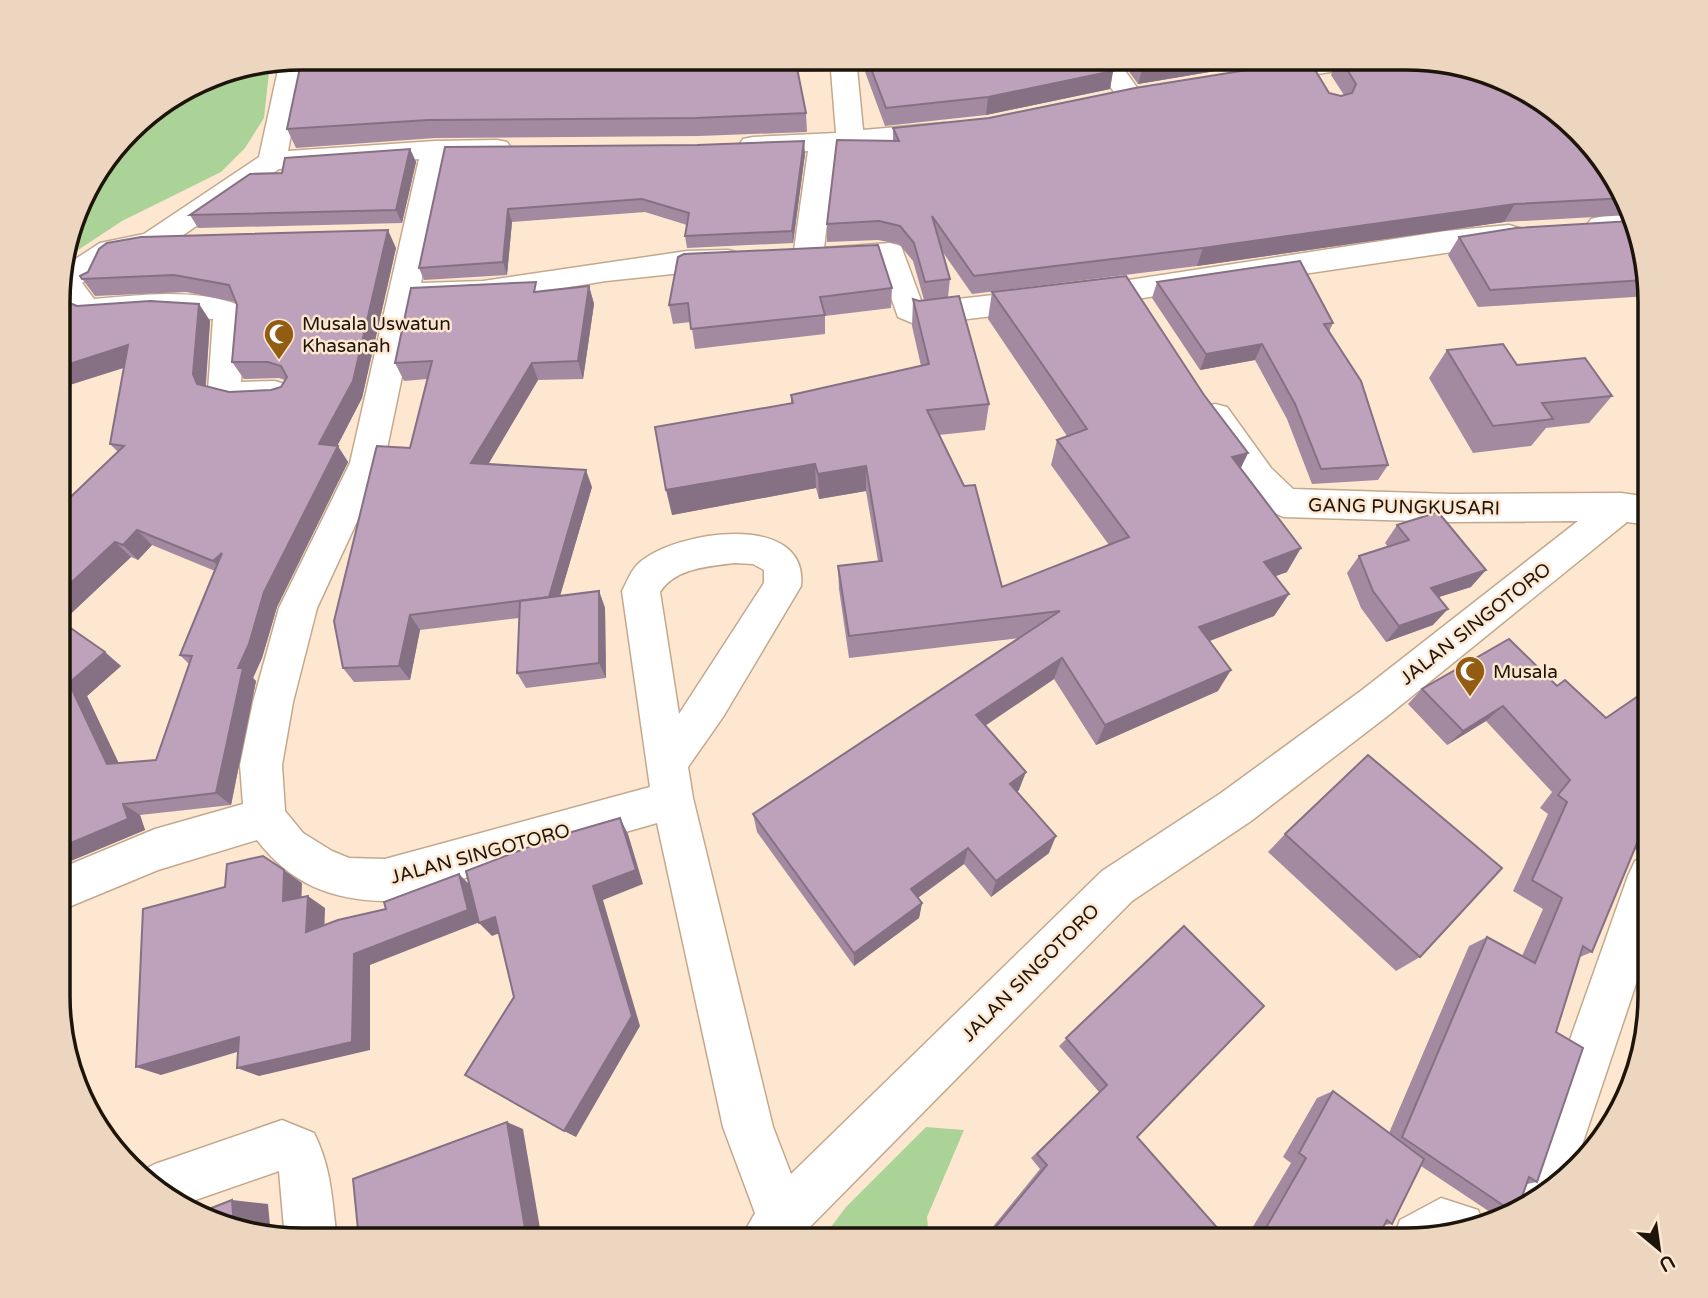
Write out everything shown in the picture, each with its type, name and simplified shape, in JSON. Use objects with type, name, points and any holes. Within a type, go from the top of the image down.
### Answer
[{"type":"street","points":[[272,160],[291,70]]},
{"type":"street","points":[[781,258],[837,141],[843,70]]},
{"type":"street","points":[[1104,102],[1143,94],[1116,70]]},
{"type":"street","points":[[1233,79],[1286,70]]},
{"type":"street","points":[[1312,70],[1327,94]]},
{"type":"street","points":[[727,146],[837,141],[974,127]]},
{"type":"street","points":[[153,243],[272,160],[435,149],[526,148]]},
{"type":"street","points":[[70,885],[155,850],[265,818],[261,765],[273,702],[298,608],[367,463],[403,294],[404,235],[435,149]]},
{"type":"street","points":[[1623,221],[1588,228],[1625,226]]},
{"type":"street","points":[[403,294],[483,292],[687,261],[890,253],[909,309],[917,314],[1129,290],[1446,241],[1537,233]]},
{"type":"street","points":[[72,276],[110,250],[153,243],[204,241]]},
{"type":"street","points":[[1129,290],[1147,320]]},
{"type":"street","points":[[71,292],[83,307],[91,310],[175,306],[220,309],[228,313],[229,322],[224,391],[230,394],[279,393]]},
{"type":"street","name":"GANG PUNGKUSARI","points":[[1198,393],[1259,477],[1284,503],[1451,508],[1635,509]]},
{"type":"street","name":"JALAN SINGOTORO","points":[[775,1228],[1117,886],[1268,783],[1635,509]]},
{"type":"street","name":"JALAN SINGOTORO","points":[[265,818],[288,847],[318,867],[349,879],[385,880],[643,809],[669,781],[709,705],[782,586],[784,571],[777,558],[752,549],[724,549],[674,561],[653,572],[641,591],[669,781],[748,1128],[774,1228]]},
{"type":"street","points":[[1545,1182],[1638,911]]},
{"type":"street","points":[[167,1185],[282,1145],[296,1151],[303,1165],[310,1228]]},
{"type":"green space","points":[[269,72],[264,118],[245,148],[221,172],[122,221],[75,252],[82,227],[101,186],[127,149],[149,127],[186,101],[213,88]]},
{"type":"green space","points":[[926,1127],[964,1130],[927,1217],[928,1228],[830,1228],[846,1207]]},
{"type":"building","points":[[299,70],[797,70],[806,113],[696,118],[428,120],[287,129]]},
{"type":"building","points":[[872,70],[1113,71],[988,97],[886,108]]},
{"type":"building","points":[[1247,70],[1315,70],[1329,93],[1341,96],[1352,93],[1356,84],[1347,70],[1422,70],[1452,74],[1495,88],[1522,101],[1559,127],[1590,161],[1613,199],[1515,204],[1203,248],[974,276],[932,216],[950,279],[925,282],[914,243],[900,226],[879,221],[827,224],[837,140],[899,141],[893,128],[989,118],[1135,88]]},
{"type":"building","points":[[804,141],[792,231],[685,236],[689,213],[642,199],[508,209],[503,262],[419,268],[445,147],[697,145]]},
{"type":"building","points":[[410,149],[396,210],[190,215],[250,174],[282,173],[285,158]]},
{"type":"building","points":[[1623,221],[1634,256],[1637,281],[1490,290],[1459,237],[1516,228]]},
{"type":"building","points":[[388,230],[353,381],[319,444],[338,446],[264,592],[249,644],[238,668],[243,668],[216,793],[123,804],[128,819],[70,843],[70,685],[107,764],[156,760],[192,656],[180,655],[222,553],[213,561],[137,530],[123,545],[115,542],[70,584],[70,498],[124,446],[110,444],[128,345],[70,364],[70,303],[77,306],[150,301],[199,304],[193,374],[197,384],[229,392],[271,390],[281,387],[287,377],[281,366],[268,362],[232,362],[237,305],[229,285],[174,275],[82,279],[80,276],[88,272],[99,249],[107,243],[141,237]]},
{"type":"building","points":[[878,245],[892,288],[820,297],[825,315],[691,329],[688,303],[669,305],[678,257],[684,254]]},
{"type":"building","points":[[1300,261],[1333,323],[1324,324],[1361,381],[1388,465],[1321,469],[1295,404],[1262,344],[1206,354],[1157,282]]},
{"type":"building","points":[[1126,276],[1204,395],[1248,453],[1232,457],[1301,548],[1264,562],[1289,594],[1199,627],[1231,670],[1105,725],[1062,658],[976,715],[1026,772],[1010,784],[1056,836],[996,881],[968,848],[911,889],[922,903],[854,953],[753,814],[1060,611],[849,636],[838,566],[882,561],[866,466],[818,474],[815,464],[666,490],[655,427],[793,403],[791,395],[929,364],[913,299],[919,301],[959,296],[989,404],[927,410],[964,486],[975,485],[1002,587],[1129,537],[1057,440],[1087,429],[992,292]]},
{"type":"building","points":[[536,282],[534,292],[589,286],[578,361],[532,363],[471,463],[586,470],[549,597],[410,615],[399,666],[343,668],[334,621],[376,449],[377,446],[410,448],[432,361],[395,363],[411,288]]},
{"type":"building","points":[[1503,344],[1517,365],[1585,358],[1612,396],[1542,403],[1553,419],[1493,426],[1447,350]]},
{"type":"building","points":[[1438,512],[1486,570],[1431,588],[1448,609],[1399,626],[1373,591],[1359,556],[1409,540],[1397,525]]},
{"type":"building","points":[[599,591],[599,663],[517,673],[520,601]]},
{"type":"building","points":[[70,628],[105,652],[70,682]]},
{"type":"building","points":[[1509,639],[1557,686],[1565,680],[1606,718],[1638,696],[1638,841],[1592,952],[1583,946],[1556,1032],[1583,1048],[1537,1182],[1529,1177],[1522,1197],[1504,1206],[1402,1137],[1487,937],[1535,963],[1562,898],[1532,880],[1567,802],[1558,795],[1570,780],[1503,706],[1463,731],[1422,689]]},
{"type":"building","points":[[1368,755],[1502,868],[1420,957],[1285,834]]},
{"type":"building","points":[[620,818],[636,870],[593,886],[632,1016],[564,1131],[465,1075],[514,997],[495,917],[479,923],[466,871],[558,836]]},
{"type":"building","points":[[263,856],[284,870],[283,901],[308,896],[306,932],[338,920],[386,909],[384,902],[459,874],[468,910],[354,954],[352,1042],[237,1068],[239,1037],[136,1067],[143,909],[225,887],[227,864]]},
{"type":"building","points":[[1184,926],[1264,1006],[1137,1137],[1217,1228],[995,1228],[1047,1165],[1037,1154],[1107,1085],[1066,1038]]},
{"type":"building","points":[[1333,1091],[1424,1159],[1392,1224],[1387,1220],[1383,1228],[1266,1228],[1306,1158],[1299,1153]]},
{"type":"building","points":[[507,1122],[525,1228],[358,1228],[353,1179]]},
{"type":"building","points":[[232,1200],[233,1217],[213,1210],[210,1209]]},
{"type":"place","name":"Musala Uswatun Khasanah","points":[[279,361]]},
{"type":"place","name":"Musala","points":[[1470,698]]}]
